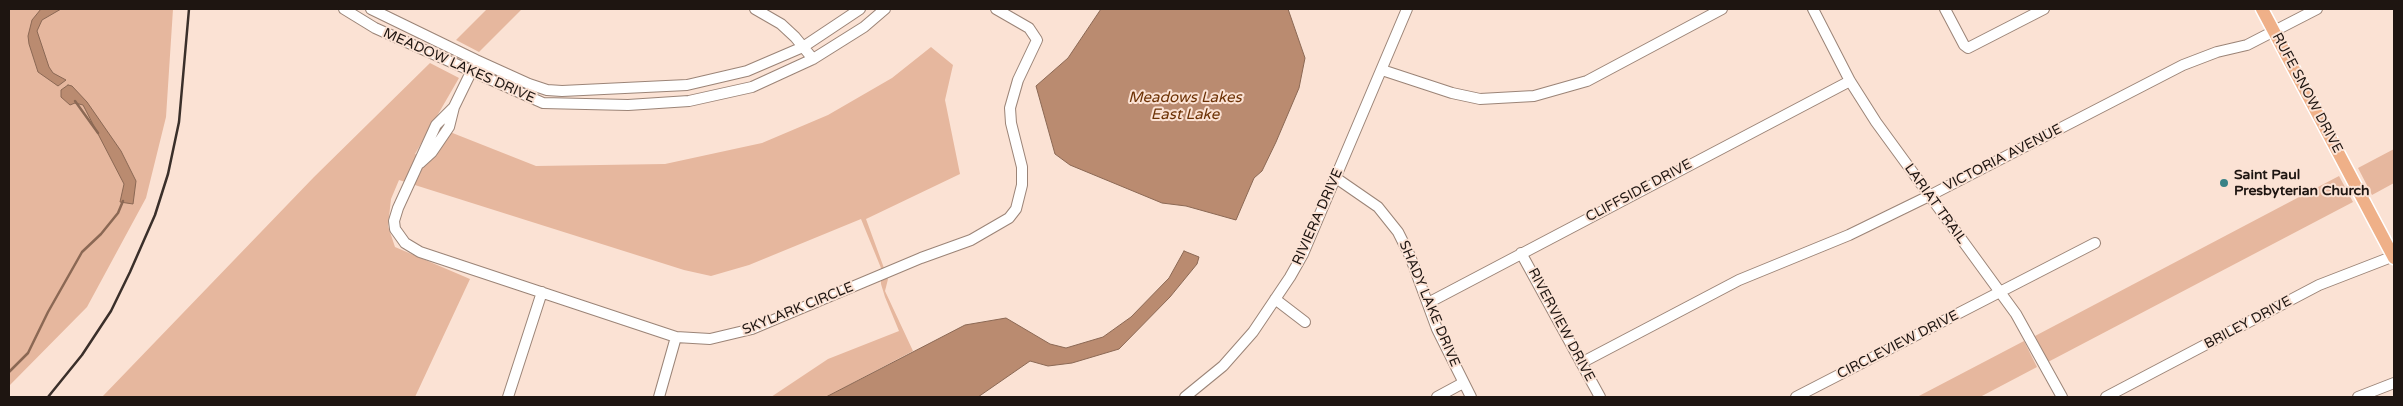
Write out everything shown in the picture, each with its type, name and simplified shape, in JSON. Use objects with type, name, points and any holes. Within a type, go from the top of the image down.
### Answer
[{"type":"main road","name":"RUFE SNOW DRIVE","points":[[2262,9],[2394,257]]},
{"type":"street","name":"MEADOW LAKES DRIVE","points":[[344,9],[375,28],[543,103],[628,106],[689,100],[752,87],[813,59],[864,27],[885,9]]},
{"type":"street","name":"MEADOW LAKES DRIVE","points":[[371,9],[476,60],[547,90],[618,89],[687,85],[720,79],[747,72],[803,47],[860,9]]},
{"type":"street","points":[[755,9],[781,24],[813,59]]},
{"type":"street","name":"SKYLARK CIRCLE","points":[[476,60],[454,107],[449,127],[432,152],[418,166],[398,208],[394,221],[398,237],[404,243],[420,252],[676,337],[710,339],[752,329],[921,258],[971,240],[1009,218],[1016,209],[1022,185],[1022,167],[1011,123],[1010,108],[1018,80],[1037,40],[1029,28],[996,9]]},
{"type":"street","name":"RIVIERA DRIVE","points":[[1185,397],[1224,366],[1253,332],[1303,254],[1407,9]]},
{"type":"street","points":[[1382,70],[1452,93],[1480,99],[1534,96],[1587,81],[1722,9]]},
{"type":"street","name":"LARIAT TRAIL","points":[[1813,9],[1850,80],[1876,122],[2016,314],[2062,397]]},
{"type":"street","points":[[1946,9],[1964,45],[1968,48],[2044,9]]},
{"type":"street","name":"VICTORIA AVENUE","points":[[1581,363],[1739,280],[1849,235],[1929,196],[2183,65],[2217,52],[2247,44],[2317,9]]},
{"type":"street","name":"CLIFFSIDE DRIVE","points":[[1428,303],[1850,80]]},
{"type":"street","name":"SHADY LAKE DRIVE","points":[[1336,178],[1364,196],[1386,216],[1410,256],[1437,328],[1471,397]]},
{"type":"street","name":"CIRCLEVIEW DRIVE","points":[[1796,397],[2095,243]]},
{"type":"street","name":"RIVERVIEW DRIVE","points":[[1521,253],[1600,397]]},
{"type":"street","name":"BRILEY DRIVE","points":[[2106,397],[2319,286],[2394,257]]},
{"type":"street","points":[[508,397],[542,292]]},
{"type":"street","points":[[1275,299],[1305,322]]},
{"type":"street","points":[[659,397],[676,337]]},
{"type":"street","points":[[1437,397],[1463,383]]},
{"type":"street","points":[[2358,397],[2394,383]]},
{"type":"shaded area","points":[[9,9],[173,9],[166,117],[146,198],[87,307],[9,386]]},
{"type":"shaded area","points":[[487,9],[522,9],[479,52],[456,40]]},
{"type":"shaded area","points":[[931,47],[953,65],[945,100],[960,174],[866,219],[888,279],[885,291],[913,351],[826,397],[771,397],[828,359],[899,331],[881,284],[881,268],[861,219],[749,265],[711,276],[684,270],[399,180],[391,199],[388,226],[395,247],[470,279],[415,397],[102,397],[314,177],[430,63],[459,78],[415,154],[430,160],[450,132],[536,166],[665,164],[762,143],[828,115],[892,78]]},
{"type":"shaded area","points":[[2394,149],[2394,183],[2372,195],[2358,168]]},
{"type":"shaded area","points":[[2339,176],[2353,202],[2048,362],[2035,336]]},
{"type":"shaded area","points":[[2024,341],[2037,367],[1980,397],[1917,397]]},
{"type":"water","points":[[41,9],[61,9],[42,20],[37,31],[49,67],[53,73],[66,80],[58,86],[38,72],[29,44],[28,36],[32,20]]},
{"type":"water","name":"Meadows Lakes East Lake","points":[[1101,9],[1288,9],[1305,58],[1299,88],[1276,142],[1262,171],[1254,178],[1236,220],[1186,206],[1162,203],[1070,165],[1055,154],[1036,86],[1068,58]]},
{"type":"water","points":[[68,85],[72,86],[87,102],[121,151],[136,181],[133,204],[120,202],[124,184],[83,105],[75,103],[70,105],[61,97],[61,90]]},
{"type":"water","points":[[1184,251],[1199,257],[1197,264],[1170,297],[1119,349],[1072,363],[1048,366],[1030,361],[978,397],[826,397],[965,325],[1006,318],[1050,344],[1066,348],[1103,337],[1131,317],[1169,278]]},
{"type":"waterway","points":[[75,101],[98,133]]},
{"type":"waterway","points":[[9,372],[28,353],[48,312],[82,252],[101,234],[118,213],[123,201]]},
{"type":"railway","points":[[48,397],[82,355],[111,311],[155,215],[168,174],[179,122],[189,9]]},
{"type":"place","name":"Saint Paul Presbyterian Church","points":[[2224,183]]}]
